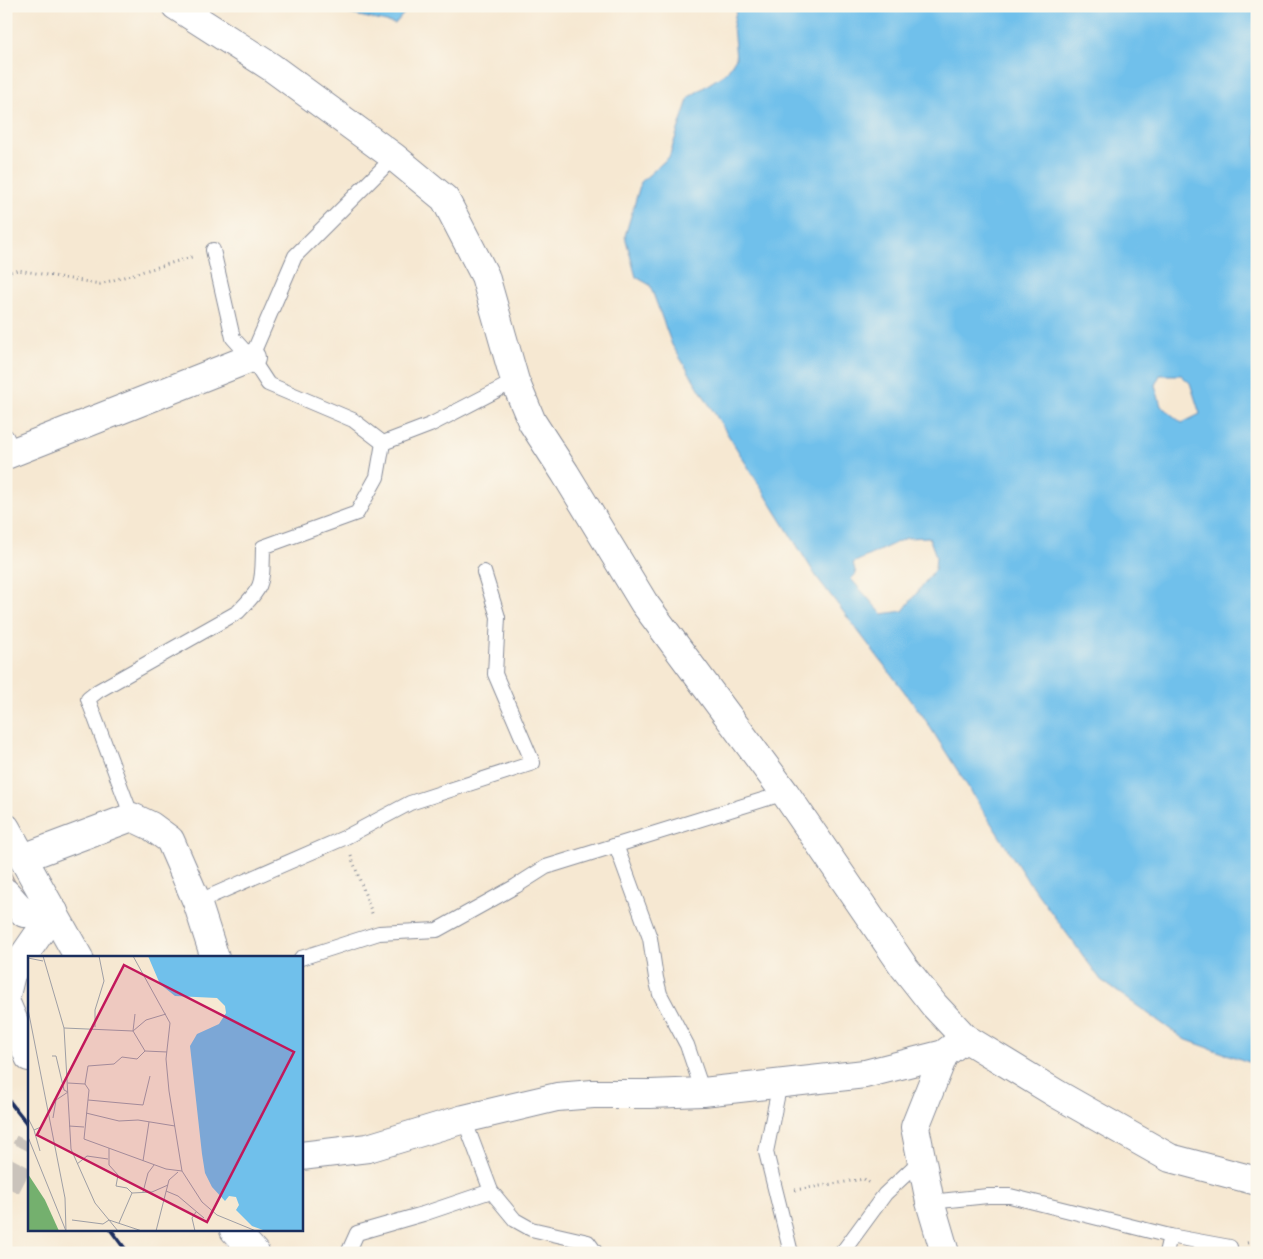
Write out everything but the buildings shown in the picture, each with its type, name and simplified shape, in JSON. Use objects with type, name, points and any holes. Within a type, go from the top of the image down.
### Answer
[{"type":"street","points":[[176,6],[271,67],[394,157],[445,199],[485,276],[515,381],[532,422],[644,603],[785,793],[904,967],[934,1005],[954,1046],[1057,1094],[1170,1158],[1257,1181]]},
{"type":"street","points":[[9,448],[251,358]]},
{"type":"street","points":[[23,858],[132,817],[151,826],[170,840],[197,902],[213,956]]},
{"type":"street","points":[[6,828],[77,956]]},
{"type":"street","points":[[6,893],[24,913],[54,912]]},
{"type":"street","points":[[6,995],[11,974],[54,912]]},
{"type":"street","points":[[6,1003],[28,1055]]},
{"type":"street","points":[[302,1156],[368,1148],[464,1119],[557,1097],[593,1094],[703,1092],[865,1074],[954,1046]]},
{"type":"street","points":[[945,1253],[920,1160],[915,1127],[954,1046]]},
{"type":"street","points":[[236,1232],[255,1253]]},
{"type":"lane","points":[[251,358],[295,256],[394,157]]},
{"type":"lane","points":[[214,250],[233,338],[251,358],[268,384],[353,420],[384,443]]},
{"type":"lane","points":[[384,443],[430,425],[515,381]]},
{"type":"lane","points":[[132,817],[88,699],[98,691],[238,612],[256,594],[262,582],[263,547],[357,513],[377,477],[384,443]]},
{"type":"lane","points":[[197,902],[344,838],[410,803],[533,763],[495,674],[498,617],[484,572]]},
{"type":"lane","points":[[302,958],[379,933],[437,930],[546,867],[785,793]]},
{"type":"lane","points":[[616,845],[650,938],[660,994],[687,1046],[703,1092]]},
{"type":"lane","points":[[780,1083],[766,1152],[791,1253]]},
{"type":"lane","points":[[464,1119],[491,1191],[515,1220],[531,1229],[588,1242],[596,1253]]},
{"type":"lane","points":[[840,1253],[885,1194],[920,1160]]},
{"type":"lane","points":[[348,1253],[357,1233],[423,1214],[491,1191]]},
{"type":"lane","points":[[930,1202],[988,1196],[1010,1196],[1170,1236],[1230,1247]]},
{"type":"lane","points":[[1166,1253],[1170,1236]]},
{"type":"path","points":[[6,273],[18,270],[100,284],[214,250]]},
{"type":"path","points":[[344,838],[379,933]]},
{"type":"path","points":[[777,1193],[864,1179],[885,1194]]},
{"type":"water","points":[[315,6],[410,6],[395,24]]},
{"type":"water","points":[[737,6],[1257,6],[1257,1065],[1184,1039],[1101,980],[1026,878],[923,716],[816,576],[672,345],[650,285],[636,277],[625,236],[641,182],[669,157],[689,97],[726,73],[736,58],[733,26]],"holes":[[[1160,375],[1181,375],[1190,383],[1200,414],[1182,423],[1161,406],[1155,385]],[[929,537],[936,556],[935,569],[903,611],[882,614],[851,579],[856,574],[853,563],[906,538]]]},
{"type":"tunnel","points":[[6,1187],[28,1144]]},
{"type":"railway","points":[[6,1097],[28,1125]]},
{"type":"railway","points":[[112,1232],[128,1253]]}]
